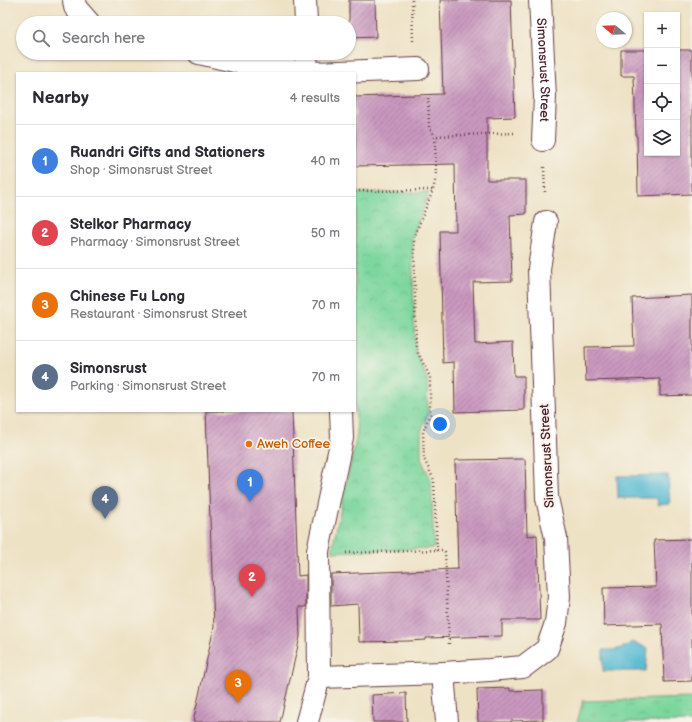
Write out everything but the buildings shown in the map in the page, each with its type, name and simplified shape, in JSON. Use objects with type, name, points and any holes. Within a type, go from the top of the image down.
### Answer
[{"type":"street","points":[[74,0],[75,7],[83,16]]},
{"type":"street","points":[[305,0],[306,16]]},
{"type":"street","name":"Simonsrust Street","points":[[540,0],[545,97],[543,136]]},
{"type":"street","points":[[230,60],[299,72]]},
{"type":"street","points":[[306,60],[306,72]]},
{"type":"street","points":[[340,72],[416,69]]},
{"type":"street","name":"Simonsrust Street","points":[[319,677],[446,673],[523,667],[546,649],[556,624],[559,597],[556,538],[547,498],[540,269],[546,222]]},
{"type":"street","points":[[307,722],[319,677],[318,554],[342,438],[341,412]]},
{"type":"street","points":[[446,673],[447,722]]},
{"type":"path","points":[[412,0],[416,69],[427,83],[429,127],[435,136],[436,177],[433,190],[414,237],[416,349],[430,378],[430,414],[424,432],[424,459],[434,480],[437,550]]},
{"type":"path","points":[[435,136],[543,136]]},
{"type":"path","points":[[544,166],[546,222]]},
{"type":"path","points":[[356,191],[433,190]]},
{"type":"path","points":[[318,554],[443,550],[445,552],[446,673]]},
{"type":"green space","points":[[429,192],[412,238],[415,351],[427,379],[428,413],[421,432],[421,459],[431,480],[434,548],[333,552],[333,544],[357,434],[356,412],[356,193]]},
{"type":"green space","points":[[692,698],[692,722],[577,722],[583,701]]},
{"type":"water","points":[[668,475],[670,504],[658,505],[657,498],[618,498],[617,476]]},
{"type":"water","points":[[632,642],[648,648],[646,671],[603,671],[603,650],[618,649],[625,647]]},
{"type":"place","name":"Aweh Coffee","points":[[249,444]]},
{"type":"place","name":"Ruandri Gifts and Stationers","points":[[250,502]]},
{"type":"place","name":"Simonsrust","points":[[105,519]]},
{"type":"place","name":"Stelkor Pharmacy","points":[[252,597]]},
{"type":"place","name":"Chinese Fu Long","points":[[238,703]]}]
